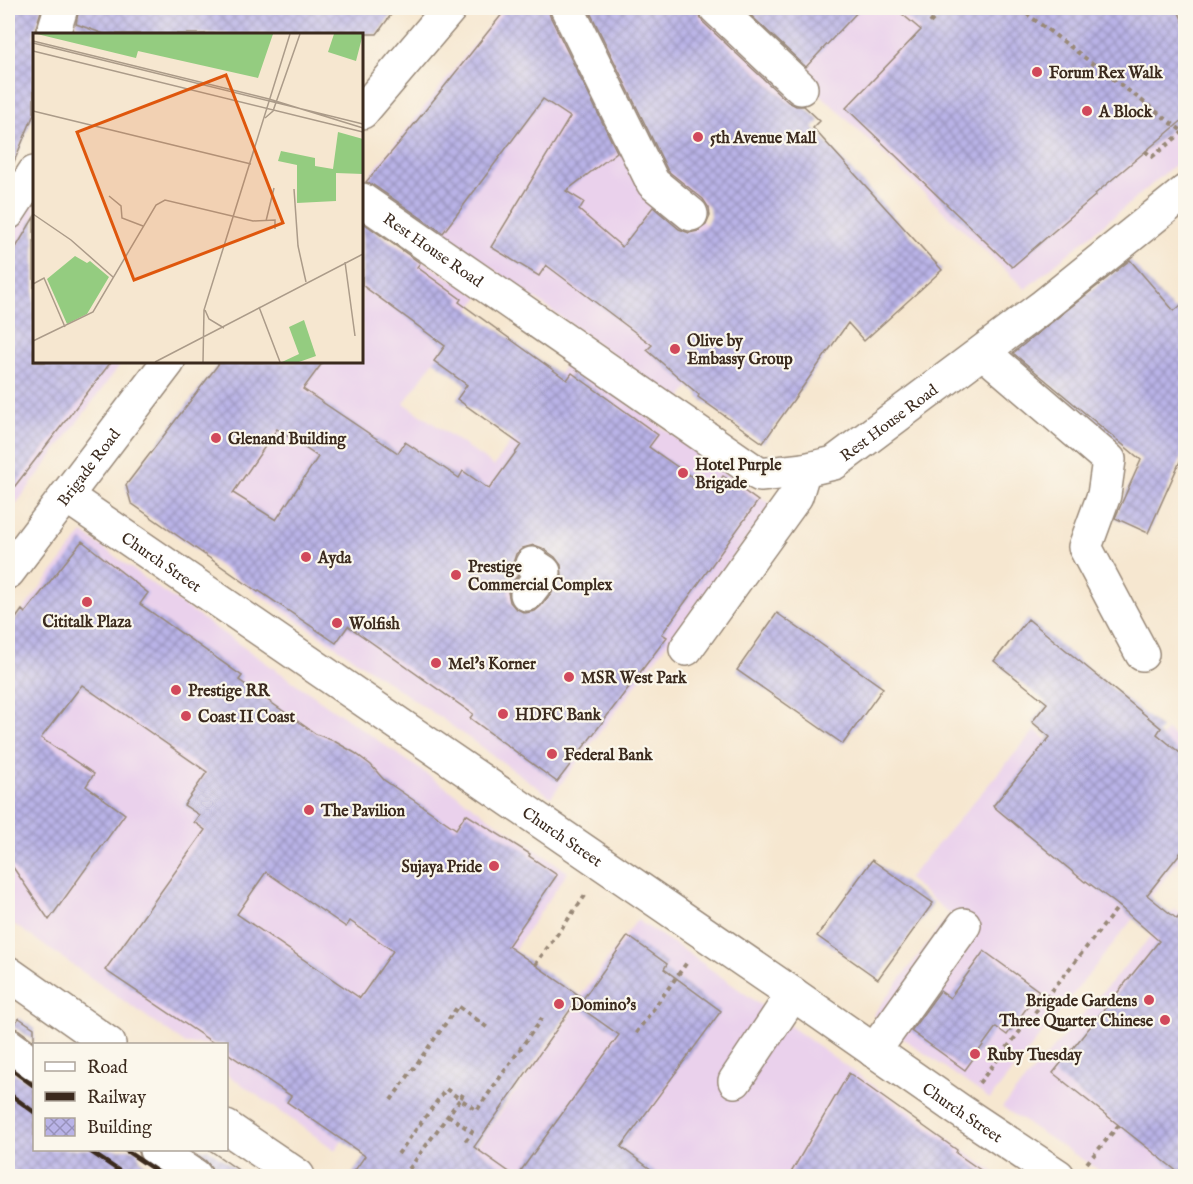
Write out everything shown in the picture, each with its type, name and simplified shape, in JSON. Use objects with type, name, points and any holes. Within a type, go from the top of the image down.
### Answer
[{"type":"street","points":[[53,33],[61,8]]},
{"type":"street","points":[[363,111],[450,8]]},
{"type":"street","points":[[567,8],[653,183],[691,214]]},
{"type":"street","points":[[716,8],[801,88]]},
{"type":"street","name":"Rest House Road","points":[[363,201],[760,475],[804,470],[834,463],[1042,307],[1185,191]]},
{"type":"street","points":[[983,352],[1108,460],[1104,495],[1085,547],[1142,654]]},
{"type":"street","name":"Brigade Road","points":[[8,572],[167,363]]},
{"type":"street","points":[[686,649],[796,496],[804,470]]},
{"type":"street","name":"Church Street","points":[[66,496],[793,994],[958,1110],[1058,1176]]},
{"type":"street","points":[[874,1051],[964,925]]},
{"type":"street","points":[[8,973],[108,1043]]},
{"type":"street","points":[[735,1081],[793,994]]},
{"type":"street","points":[[8,1045],[33,1063]]},
{"type":"street","points":[[228,1127],[298,1176]]},
{"type":"street","points":[[159,1151],[195,1176]]},
{"type":"path","points":[[930,23],[943,8]]},
{"type":"path","points":[[1019,8],[1056,39],[1184,133],[1152,157],[1146,151]]},
{"type":"path","points":[[535,965],[586,895]]},
{"type":"path","points":[[958,1110],[1119,906]]},
{"type":"path","points":[[636,1033],[707,936]]},
{"type":"path","points":[[391,1100],[458,1006],[489,1029]]},
{"type":"path","points":[[398,1154],[446,1089],[477,1110],[542,1018]]},
{"type":"path","points":[[472,1024],[476,1019]]},
{"type":"path","points":[[404,1176],[463,1094]]},
{"type":"path","points":[[448,1115],[472,1132],[464,1143]]},
{"type":"path","points":[[1101,1146],[1119,1125]]},
{"type":"shaded area","points":[[503,8],[1028,8],[1185,127],[1185,156],[1025,289],[816,90],[696,216],[768,276],[679,401],[367,179]]},
{"type":"shaded area","points":[[33,184],[33,363],[121,363],[8,515],[8,221]]},
{"type":"shaded area","points":[[363,224],[479,297],[404,403],[494,466],[568,361],[772,505],[551,797],[131,503],[126,485],[219,363],[363,363]]},
{"type":"shaded area","points":[[83,533],[158,588],[568,872],[514,950],[488,933],[335,1150],[228,1075],[228,1043],[185,1043],[8,920],[8,629]]},
{"type":"shaded area","points":[[1035,730],[1113,794],[1167,730],[1185,745],[1185,853],[990,1099],[873,1015],[950,914],[908,879]]},
{"type":"shaded area","name":"Brigade Gardens","points":[[1175,909],[1185,918],[1185,1176],[1108,1176],[1002,1107]]},
{"type":"shaded area","points":[[637,920],[688,953],[1000,1176],[455,1176],[570,1015],[580,996]]},
{"type":"building","points":[[8,8],[42,8],[33,33],[33,116],[8,176]]},
{"type":"building","points":[[79,8],[396,8],[377,34],[101,33],[76,24]]},
{"type":"building","points":[[507,8],[548,8],[617,152],[566,191],[584,202],[579,210],[622,247],[653,207],[679,229],[689,233],[698,231],[706,225],[710,216],[709,208],[703,199],[668,171],[588,8],[698,8],[698,14],[703,22],[788,102],[796,106],[804,106],[820,121],[813,128],[942,270],[864,341],[848,323],[763,443],[698,397],[699,395],[647,350],[652,345],[546,265],[539,276],[491,247],[570,117],[543,99],[443,233],[366,182]]},
{"type":"building","points":[[743,8],[861,8],[806,67]]},
{"type":"building","points":[[895,8],[1177,8],[1185,26],[1185,118],[1012,267],[846,108],[921,30]]},
{"type":"building","points":[[33,219],[33,363],[110,363],[8,495],[8,261]]},
{"type":"building","points":[[363,223],[420,263],[417,267],[461,299],[459,302],[567,380],[572,373],[658,435],[649,447],[712,491],[723,476],[758,501],[662,634],[667,637],[557,782],[470,718],[473,714],[348,626],[336,643],[258,592],[131,503],[126,485],[219,363],[322,363],[303,389],[398,453],[405,442],[459,478],[463,471],[489,489],[521,445],[457,399],[467,385],[434,361],[445,346],[363,286]],"holes":[[[277,429],[318,457],[276,520],[233,493]],[[534,545],[555,557],[561,565],[562,575],[559,583],[541,606],[535,611],[525,613],[515,608],[510,602],[508,592],[518,575],[513,563],[516,554],[523,548]]]},
{"type":"building","points":[[1130,260],[1174,311],[1185,302],[1185,450],[1148,533],[1115,518],[1141,460],[1013,353]]},
{"type":"building","points":[[82,541],[148,593],[140,604],[242,676],[239,680],[316,734],[355,753],[371,765],[384,780],[456,829],[466,814],[530,854],[529,856],[557,875],[508,946],[580,996],[474,1147],[515,1176],[351,1176],[365,1156],[287,1102],[291,1096],[228,1053],[228,1043],[214,1043],[105,970],[205,830],[194,822],[199,815],[184,805],[207,772],[82,685],[41,738],[94,774],[86,786],[125,814],[49,920],[8,860],[8,629],[22,610],[25,613]],"holes":[[[266,872],[346,927],[350,921],[393,951],[360,998],[237,914]]]},
{"type":"building","points":[[777,613],[883,688],[843,744],[737,670]]},
{"type":"building","points":[[1028,619],[1161,728],[1157,734],[1185,757],[1185,847],[1147,895],[1177,919],[1185,908],[1185,1176],[1053,1073],[1159,941],[1119,906],[1085,882],[993,806],[1050,737],[1032,722],[1047,703],[994,661]]},
{"type":"building","points":[[872,860],[933,903],[878,979],[817,936]]},
{"type":"building","points":[[628,936],[667,964],[664,969],[721,1011],[621,1147],[660,1176],[517,1176],[619,1035],[578,1006]]},
{"type":"building","points":[[984,951],[1039,991],[1007,1035],[996,1027],[965,1070],[911,1031],[940,991],[950,998]]},
{"type":"building","points":[[19,1018],[34,1028],[34,1041],[12,1027]]},
{"type":"building","points":[[8,1068],[23,1079],[33,1082],[33,1151],[138,1151],[145,1165],[162,1176],[8,1176]]},
{"type":"building","points":[[849,1073],[957,1150],[956,1153],[989,1176],[789,1176]]},
{"type":"building","points":[[192,1151],[211,1151],[247,1176],[214,1176],[206,1161]]},
{"type":"railway","points":[[8,1067],[33,1085]]},
{"type":"railway","points":[[8,1093],[33,1111]]},
{"type":"railway","points":[[90,1151],[127,1176]]},
{"type":"railway","points":[[126,1151],[164,1176]]},
{"type":"place","name":"Forum Rex Walk","points":[[1037,72]]},
{"type":"place","name":"A Block","points":[[1087,111]]},
{"type":"place","name":"5th Avenue Mall","points":[[698,137]]},
{"type":"place","name":"Olive by Embassy Group","points":[[675,349]]},
{"type":"place","name":"Glenand Building","points":[[216,438]]},
{"type":"place","name":"Hotel Purple Brigade","points":[[683,473]]},
{"type":"place","name":"Ayda","points":[[306,557]]},
{"type":"place","name":"Prestige Commercial Complex","points":[[456,575]]},
{"type":"place","name":"Cititalk Plaza","points":[[87,602]]},
{"type":"place","name":"Wolfish","points":[[337,623]]},
{"type":"place","name":"Mel's Korner","points":[[436,663]]},
{"type":"place","name":"MSR West Park","points":[[569,677]]},
{"type":"place","name":"Prestige RR","points":[[176,690]]},
{"type":"place","name":"HDFC Bank","points":[[503,714]]},
{"type":"place","name":"Coast II Coast","points":[[186,716]]},
{"type":"place","name":"Federal Bank","points":[[552,754]]},
{"type":"place","name":"The Pavilion","points":[[309,810]]},
{"type":"place","name":"Sujaya Pride","points":[[494,866]]},
{"type":"place","name":"Brigade Gardens","points":[[1149,1000]]},
{"type":"place","name":"Domino's","points":[[559,1004]]},
{"type":"place","name":"Three Quarter Chinese","points":[[1165,1020]]},
{"type":"place","name":"Ruby Tuesday","points":[[975,1054]]}]
